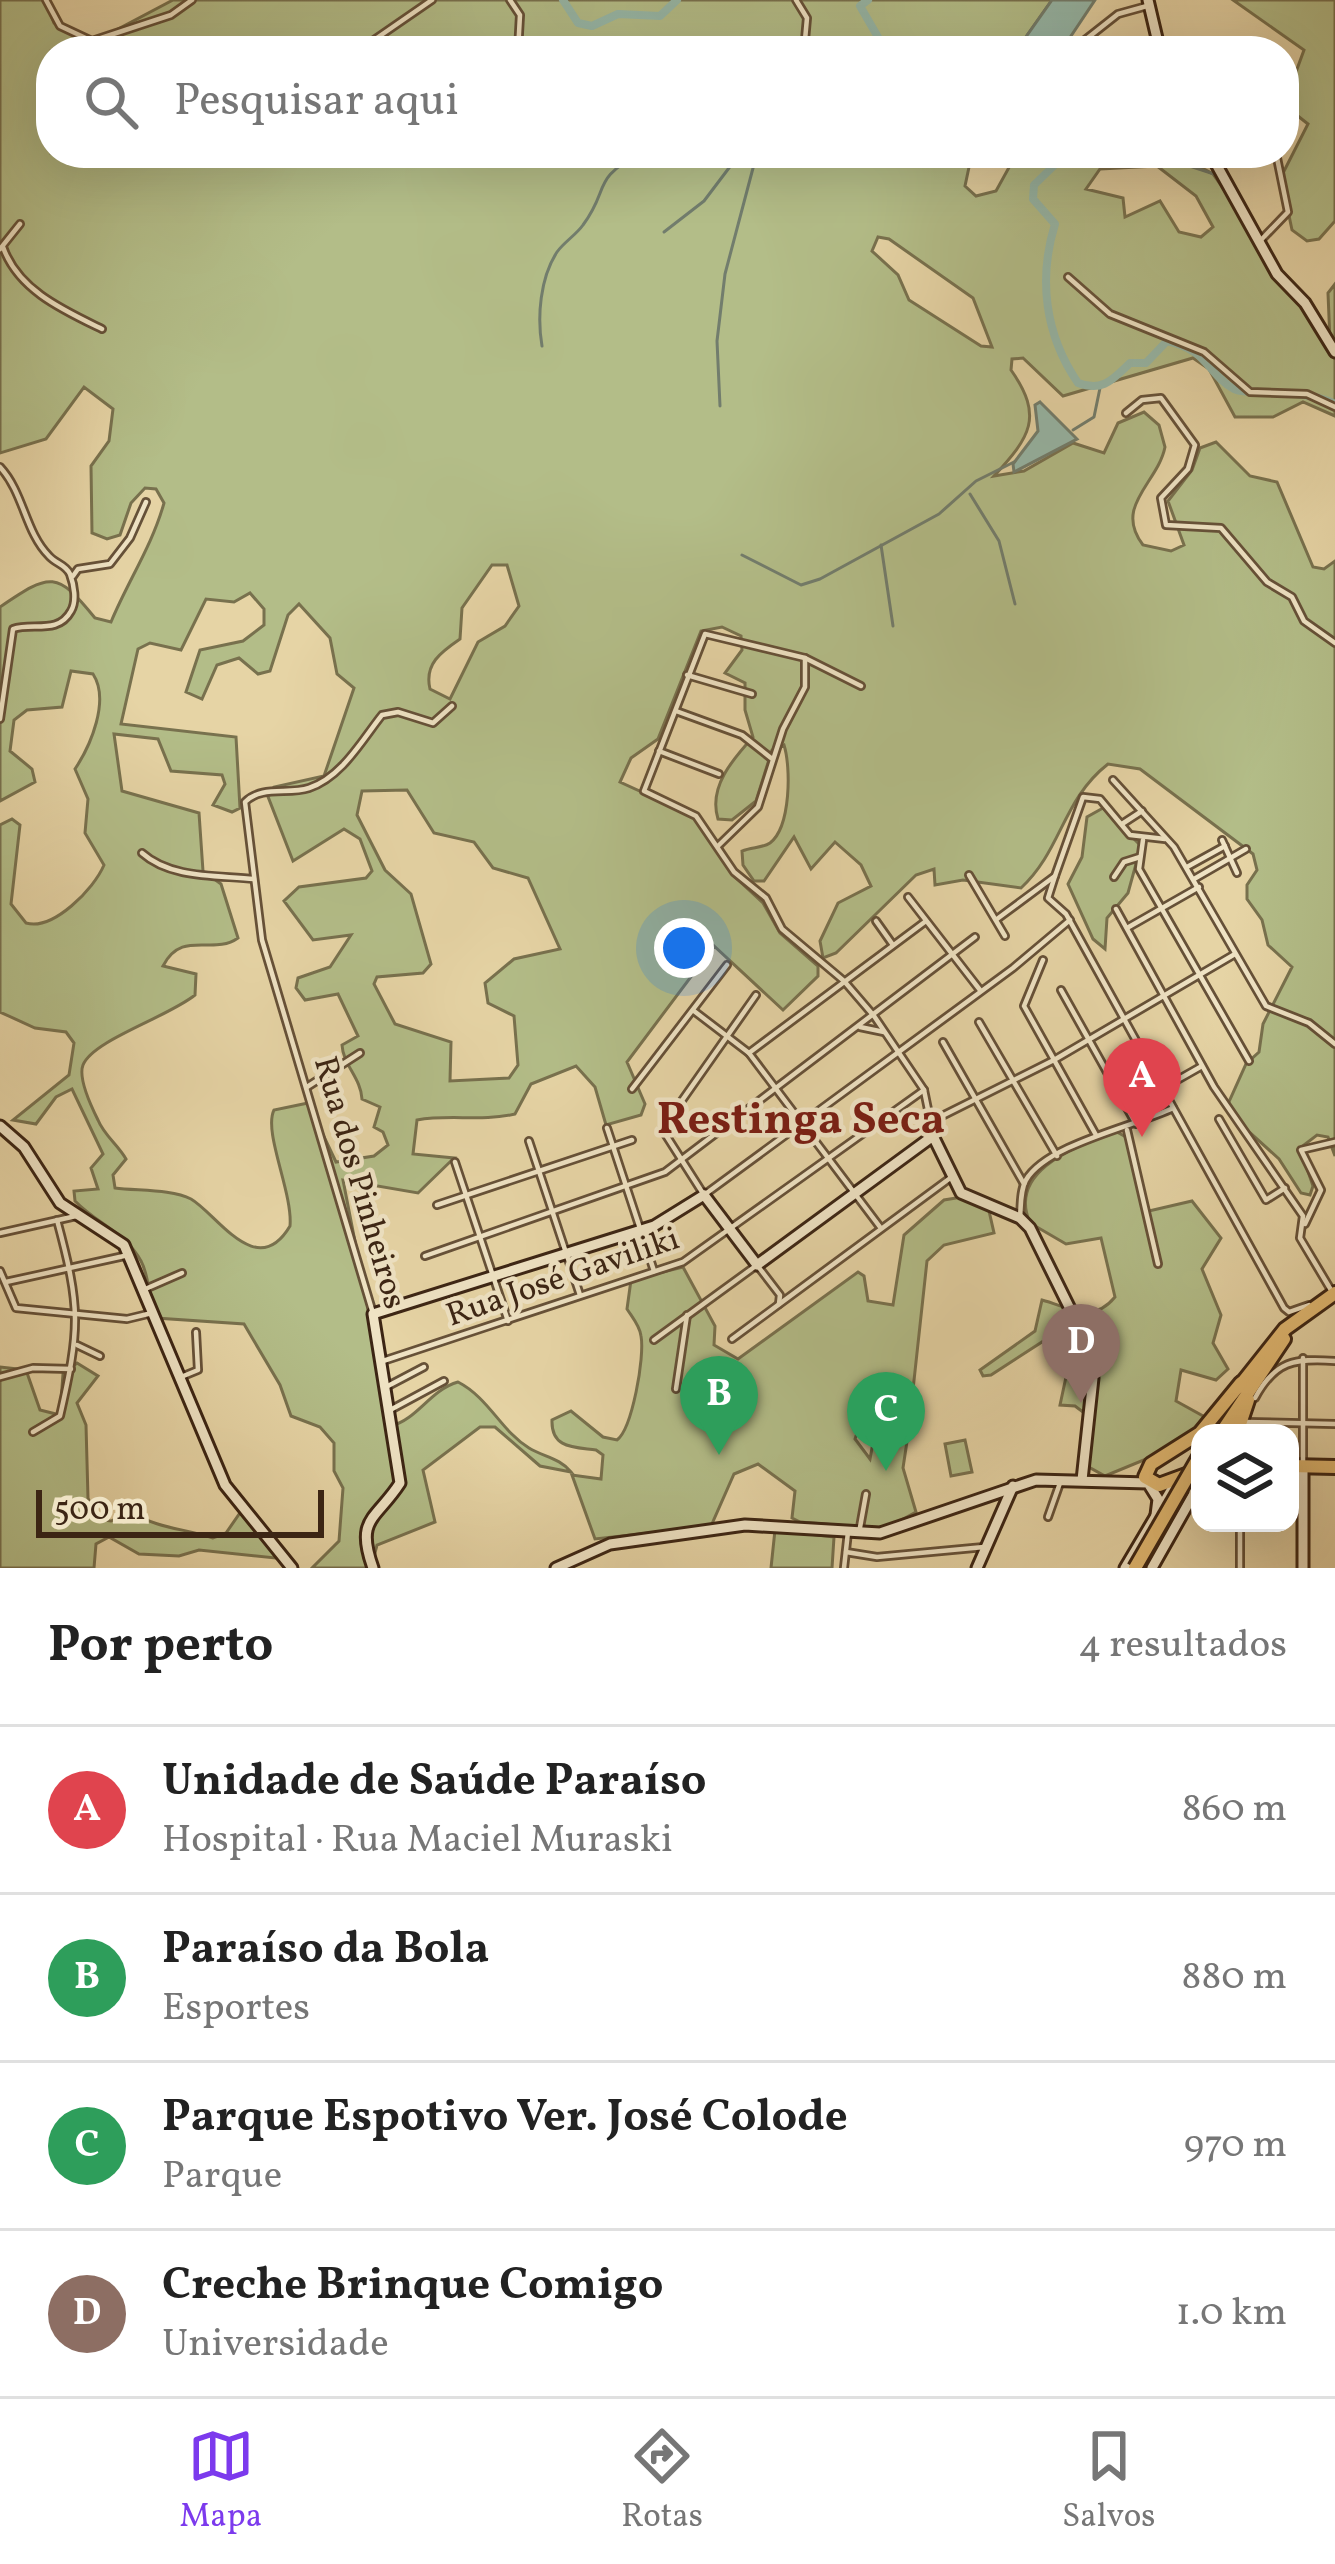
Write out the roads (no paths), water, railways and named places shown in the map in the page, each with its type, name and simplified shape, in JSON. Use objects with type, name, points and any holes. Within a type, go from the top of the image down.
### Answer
[{"type":"main road","points":[[1223,1424],[1274,1351],[1332,1296]]},
{"type":"main road","points":[[1191,1468],[1159,1485],[1148,1483],[1151,1465],[1201,1432],[1285,1329],[1332,1296]]},
{"type":"main road","points":[[1239,1424],[1274,1351]]},
{"type":"main road","points":[[1221,1424],[1241,1383]]},
{"type":"main road","points":[[1151,1465],[1191,1463]]},
{"type":"main road","points":[[1299,1467],[1335,1467]]},
{"type":"main road","points":[[1138,1568],[1191,1478]]},
{"type":"street","points":[[46,0],[60,26],[81,36]]},
{"type":"street","points":[[107,36],[171,15],[192,0]]},
{"type":"street","points":[[380,36],[432,0]]},
{"type":"street","points":[[510,0],[520,15],[519,36]]},
{"type":"street","points":[[796,0],[807,18],[805,36]]},
{"type":"street","points":[[1090,36],[1118,14],[1148,3],[1156,36]]},
{"type":"street","points":[[1219,168],[1262,239],[1276,274],[1305,303],[1335,352]]},
{"type":"street","points":[[1262,239],[1288,212],[1279,168]]},
{"type":"street","points":[[20,224],[2,248],[12,268],[52,303],[102,328]]},
{"type":"street","points":[[1068,277],[1110,314],[1212,358],[1228,378],[1250,392],[1307,394],[1335,407]]},
{"type":"street","points":[[1126,413],[1142,400],[1161,398],[1195,445],[1188,469],[1161,498],[1166,525],[1221,528],[1267,582],[1292,597],[1304,621],[1335,643]]},
{"type":"street","points":[[0,467],[21,494],[48,556],[64,566],[71,581]]},
{"type":"street","points":[[0,719],[13,629],[45,629],[70,613],[71,581],[78,568],[110,564],[130,538],[146,502]]},
{"type":"street","points":[[861,686],[805,658],[705,634],[644,791],[696,816],[742,881],[766,898],[782,929],[844,981],[874,1016],[924,1090],[934,1136],[961,1193],[1020,1218]]},
{"type":"street","points":[[718,846],[758,807],[805,686],[805,658]]},
{"type":"street","points":[[687,675],[752,694]]},
{"type":"street","name":"Rua dos Pinheiros","points":[[374,1568],[364,1540],[368,1520],[400,1483],[392,1409],[374,1314],[262,940],[245,802],[255,794],[314,786],[354,758],[371,728],[391,711],[433,723],[452,706]]},
{"type":"street","points":[[676,711],[742,735],[773,760]]},
{"type":"street","points":[[659,751],[719,774]]},
{"type":"street","points":[[1113,781],[1168,839],[1272,1011],[1309,1024],[1335,1044]]},
{"type":"street","points":[[1168,839],[1143,840],[1100,799],[1084,797],[1048,898],[1070,920],[1289,1312],[1332,1296],[1300,1238],[1321,1190],[1301,1150],[1335,1142]]},
{"type":"street","points":[[1122,824],[1142,811]]},
{"type":"street","points":[[1143,840],[1139,869],[1249,1061]]},
{"type":"street","points":[[1187,867],[1223,843],[1238,873]]},
{"type":"street","points":[[1195,879],[1246,850]]},
{"type":"street","points":[[142,853],[158,864],[187,872],[254,879]]},
{"type":"street","points":[[1114,878],[1124,862],[1141,857]]},
{"type":"street","points":[[969,875],[1005,936]]},
{"type":"street","points":[[997,919],[1054,876]]},
{"type":"street","points":[[1127,928],[1199,887]]},
{"type":"street","points":[[908,897],[980,990]]},
{"type":"street","points":[[1116,909],[1203,1065],[1305,1223]]},
{"type":"street","points":[[374,1314],[674,1219],[1070,920]]},
{"type":"street","points":[[876,921],[893,945]]},
{"type":"street","points":[[749,1053],[926,921]]},
{"type":"street","points":[[425,1256],[627,1188],[679,1162],[975,938]]},
{"type":"street","points":[[931,1122],[1054,1060],[1236,953]]},
{"type":"street","points":[[1043,960],[1023,1000],[1097,1136]]},
{"type":"street","points":[[632,1089],[727,965]]},
{"type":"street","points":[[1060,990],[1136,1124]]},
{"type":"street","points":[[757,995],[662,1136],[779,1295],[779,1304]]},
{"type":"street","points":[[694,1011],[749,1053],[880,1227]]},
{"type":"street","points":[[979,1022],[1057,1156]]},
{"type":"street","points":[[860,1027],[886,1032]]},
{"type":"street","points":[[943,1042],[1024,1184],[1020,1218],[1075,1315],[1088,1353],[1093,1378],[1082,1480]]},
{"type":"street","points":[[307,1087],[360,1053]]},
{"type":"street","points":[[1165,1087],[1203,1065]]},
{"type":"street","name":"Rua José Gaviliki","points":[[382,1361],[683,1262],[924,1090]]},
{"type":"street","points":[[1024,1184],[1057,1156],[1175,1107]]},
{"type":"street","points":[[1219,1119],[1266,1200],[1286,1188]]},
{"type":"street","points":[[0,1126],[24,1147],[60,1203],[116,1236],[130,1255],[176,1378],[237,1506],[292,1568]]},
{"type":"street","points":[[607,1128],[654,1271]]},
{"type":"street","points":[[1126,1128],[1158,1264]]},
{"type":"street","points":[[654,1340],[934,1136]]},
{"type":"street","points":[[437,1205],[632,1140]]},
{"type":"street","points":[[529,1142],[580,1295]]},
{"type":"street","points":[[455,1162],[508,1321]]},
{"type":"street","points":[[732,1339],[953,1176]]},
{"type":"street","points":[[0,1233],[78,1216]]},
{"type":"street","points":[[33,1432],[60,1416],[77,1345],[79,1312],[58,1220]]},
{"type":"street","points":[[5,1282],[130,1255]]},
{"type":"street","points":[[0,1271],[16,1308],[127,1319],[152,1313]]},
{"type":"street","points":[[143,1290],[182,1273]]},
{"type":"street","points":[[676,1389],[687,1315]]},
{"type":"street","points":[[176,1378],[198,1370],[196,1331]]},
{"type":"street","points":[[77,1345],[100,1356]]},
{"type":"street","points":[[1299,1448],[1304,1358]]},
{"type":"street","points":[[1255,1398],[1275,1367],[1304,1358],[1335,1360]]},
{"type":"street","points":[[386,1387],[424,1367]]},
{"type":"street","points":[[0,1377],[34,1368],[71,1369]]},
{"type":"street","points":[[392,1409],[444,1381]]},
{"type":"street","points":[[1287,1424],[1335,1424]]},
{"type":"street","points":[[1121,1482],[1151,1465]]},
{"type":"street","points":[[1048,1517],[1060,1479]]},
{"type":"street","points":[[556,1568],[610,1544],[745,1525],[880,1533],[1013,1486],[1060,1479],[1148,1483],[1158,1499],[1156,1515]]},
{"type":"street","points":[[1125,1568],[1176,1482],[1191,1482]]},
{"type":"street","points":[[977,1568],[1013,1486]]},
{"type":"street","points":[[844,1568],[866,1494]]},
{"type":"street","points":[[1152,1568],[1191,1498]]},
{"type":"street","points":[[1299,1510],[1303,1568]]},
{"type":"street","points":[[1240,1532],[1240,1568]]},
{"type":"street","points":[[846,1552],[877,1557],[984,1546]]},
{"type":"street","points":[[1159,1556],[1169,1568]]},
{"type":"street","points":[[875,1568],[877,1557]]},
{"type":"waterway","points":[[563,0],[578,23],[592,26],[618,14],[660,16],[677,0]]},
{"type":"waterway","points":[[868,0],[860,6],[877,36]]},
{"type":"waterway","points":[[542,346],[541,298],[551,262],[583,225],[617,168]]},
{"type":"waterway","points":[[664,232],[704,201],[729,168]]},
{"type":"waterway","points":[[720,406],[717,341],[725,274],[753,168]]},
{"type":"waterway","points":[[1052,168],[1034,185],[1033,199],[1055,224],[1047,265],[1048,306],[1058,346],[1078,383],[1107,383],[1130,363],[1146,363],[1167,341],[1200,356],[1234,389],[1307,395],[1335,404]]},
{"type":"waterway","points":[[1196,168],[1214,174]]},
{"type":"waterway","points":[[1073,430],[1094,417],[1100,388]]},
{"type":"waterway","points":[[742,555],[801,585],[820,579],[939,514],[976,481],[1014,462]]},
{"type":"waterway","points":[[970,494],[999,541],[1015,604]]},
{"type":"waterway","points":[[881,545],[893,626]]},
{"type":"place","name":"Unidade de Saúde Paraíso","points":[[1142,1137]]},
{"type":"place","name":"Creche Brinque Comigo","points":[[1081,1403]]},
{"type":"place","name":"Paraíso da Bola","points":[[719,1455]]},
{"type":"place","name":"Parque Espotivo Ver. José Colode","points":[[886,1471]]},
{"type":"district","name":"Restinga Seca","points":[[801,1117]]}]
